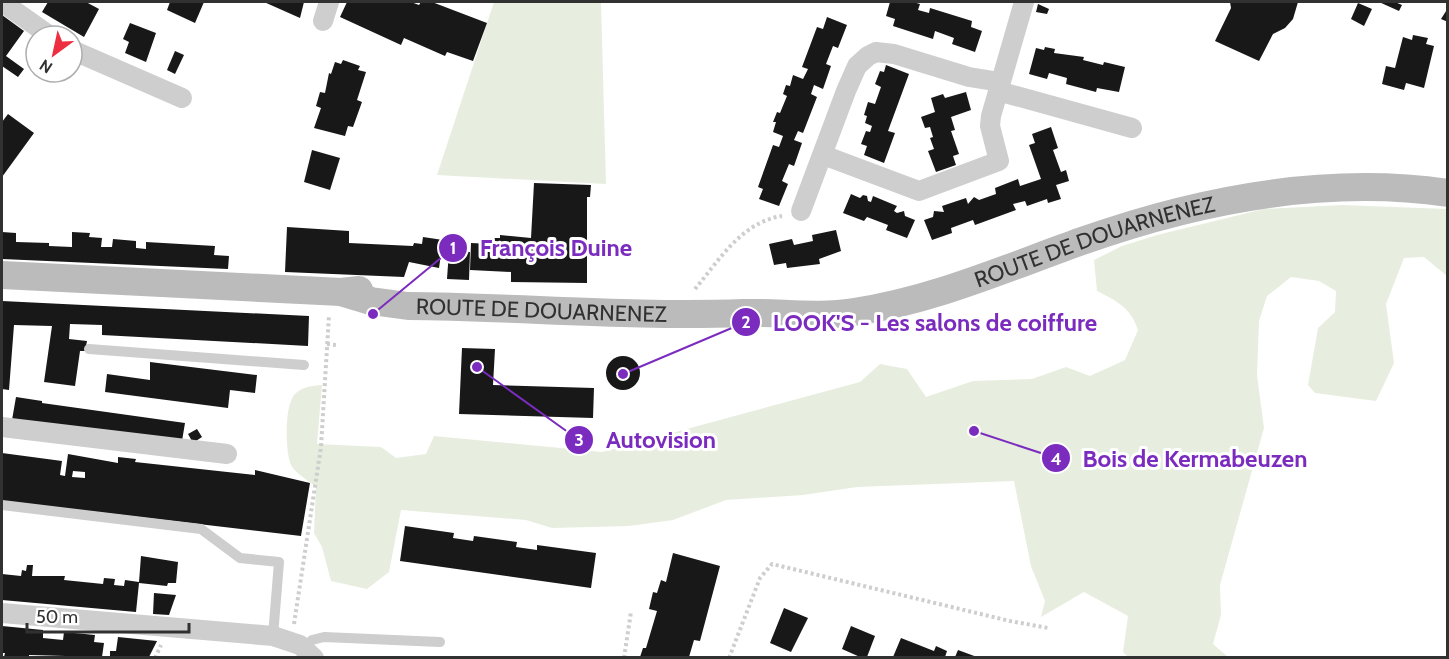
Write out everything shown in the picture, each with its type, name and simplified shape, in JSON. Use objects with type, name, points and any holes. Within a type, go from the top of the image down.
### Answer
[{"type":"main road","name":"ROUTE DE DOUARNENEZ","points":[[335,291],[371,301],[408,306],[677,316],[745,313],[830,315],[916,300],[994,275],[1129,225],[1173,212],[1232,199],[1288,191],[1344,188],[1401,188],[1448,193]]},
{"type":"main road","name":"ROUTE DE DOUARNENEZ","points":[[2,275],[335,291],[409,289],[685,301],[745,313]]},
{"type":"street","points":[[2,2],[33,24]]},
{"type":"street","points":[[323,21],[329,2]]},
{"type":"street","points":[[823,155],[919,191],[999,161],[990,126],[999,86],[1024,2]]},
{"type":"street","points":[[801,211],[857,66],[876,52],[894,54],[969,76],[1132,128]]},
{"type":"street","points":[[84,55],[183,98]]},
{"type":"street","points":[[2,428],[226,454]]},
{"type":"street","points":[[2,613],[296,646]]},
{"type":"lane","points":[[89,349],[303,364]]},
{"type":"lane","points":[[2,505],[201,528],[240,558],[279,562],[296,646],[324,637],[440,642]]},
{"type":"path","points":[[685,301],[745,231],[763,219],[801,211]]},
{"type":"path","points":[[296,646],[321,447],[327,344],[335,291]]},
{"type":"path","points":[[327,344],[336,345]]},
{"type":"path","points":[[729,657],[760,578],[772,564],[1048,628]]},
{"type":"path","points":[[624,657],[631,612]]},
{"type":"green space","points":[[494,2],[601,2],[606,184],[437,175]]},
{"type":"green space","points":[[1342,205],[1447,209],[1447,276],[1424,257],[1404,258],[1386,304],[1394,363],[1376,401],[1315,393],[1308,385],[1318,328],[1335,312],[1336,291],[1319,281],[1291,277],[1267,296],[1259,321],[1257,375],[1264,428],[1220,585],[1221,615],[1213,644],[1228,657],[1128,657],[1123,652],[1128,616],[1084,592],[1041,617],[1045,601],[1031,566],[1014,481],[857,487],[803,495],[726,500],[673,520],[629,526],[552,528],[526,520],[401,510],[389,572],[367,589],[331,581],[322,547],[314,533],[316,487],[296,471],[289,458],[287,428],[292,398],[302,389],[322,385],[317,444],[381,447],[396,458],[426,454],[434,436],[602,452],[860,382],[880,364],[907,369],[926,397],[973,381],[1032,379],[1066,367],[1090,376],[1125,360],[1138,330],[1131,316],[1122,306],[1097,291],[1094,260],[1122,246],[1157,235],[1264,209]]},
{"type":"building","points":[[48,2],[86,2],[99,9],[84,37],[84,24],[62,24],[42,12]]},
{"type":"building","points":[[170,2],[204,2],[195,23],[167,10]]},
{"type":"building","points":[[264,2],[304,2],[300,18]]},
{"type":"building","points":[[347,2],[411,2],[419,5],[421,2],[432,2],[487,23],[473,61],[447,52],[445,56],[404,38],[401,45],[340,17]]},
{"type":"building","points":[[890,2],[913,2],[920,4],[918,10],[929,13],[930,8],[972,21],[971,27],[982,31],[975,52],[952,44],[954,38],[935,31],[933,39],[893,26],[895,19],[886,16]]},
{"type":"building","points":[[1230,2],[1298,2],[1293,19],[1285,28],[1273,34],[1259,61],[1215,41],[1231,8]]},
{"type":"building","points":[[1379,2],[1395,2],[1402,5],[1399,11]]},
{"type":"building","points":[[1358,3],[1372,9],[1364,26],[1351,19]]},
{"type":"building","points":[[1038,4],[1049,9],[1047,14],[1036,12]]},
{"type":"building","points":[[1448,8],[1448,22],[1441,19]]},
{"type":"building","points":[[2,15],[24,31],[6,56],[24,69],[18,77],[2,66]]},
{"type":"building","points":[[827,17],[847,25],[838,48],[833,46],[826,64],[831,66],[823,89],[814,85],[811,94],[817,97],[803,133],[798,131],[794,140],[802,143],[794,166],[789,164],[782,181],[788,184],[779,206],[759,199],[763,189],[758,187],[773,145],[779,147],[783,136],[773,132],[776,122],[773,122],[777,112],[780,113],[787,96],[783,94],[786,85],[790,86],[793,75],[803,79],[808,69],[802,67],[817,27],[823,29]]},
{"type":"building","points":[[130,23],[156,33],[146,62],[125,53],[129,42],[123,39]]},
{"type":"building","points":[[1413,35],[1428,38],[1426,44],[1434,46],[1424,88],[1406,83],[1404,90],[1382,84],[1386,66],[1395,68],[1403,37],[1412,40]]},
{"type":"building","points":[[1045,47],[1055,49],[1054,53],[1084,57],[1083,60],[1103,65],[1104,62],[1125,67],[1119,92],[1097,88],[1096,92],[1066,84],[1067,78],[1049,73],[1047,79],[1029,74],[1036,48],[1044,50]]},
{"type":"building","points":[[175,51],[184,55],[175,74],[167,70]]},
{"type":"building","points":[[343,60],[360,66],[358,70],[366,72],[357,100],[362,102],[353,127],[348,126],[345,136],[314,128],[321,108],[316,106],[320,92],[325,93],[329,73],[331,74],[335,62],[341,64]]},
{"type":"building","points":[[886,65],[909,74],[888,131],[895,133],[884,163],[864,155],[867,146],[861,144],[866,131],[870,132],[872,126],[865,123],[867,116],[864,115],[868,102],[875,104],[881,87],[875,84],[880,71],[884,72]]},
{"type":"building","points":[[966,92],[971,110],[951,117],[955,130],[951,131],[959,154],[953,156],[956,165],[936,172],[928,151],[934,149],[930,138],[933,137],[930,127],[925,128],[921,117],[935,112],[931,98],[943,94],[945,98]]},
{"type":"building","points":[[8,114],[34,133],[2,177],[2,122]]},
{"type":"building","points":[[1051,127],[1058,148],[1053,150],[1061,172],[1066,170],[1069,181],[1056,185],[1061,199],[1048,203],[1047,199],[1027,206],[1025,201],[1013,204],[1016,210],[975,225],[973,220],[951,228],[952,233],[932,240],[924,220],[933,217],[934,211],[944,212],[942,206],[966,198],[968,204],[974,197],[979,200],[996,194],[995,188],[1018,179],[1020,186],[1041,179],[1029,145],[1035,143],[1032,134]]},
{"type":"building","points":[[312,150],[340,158],[330,190],[304,182]]},
{"type":"building","points":[[534,183],[591,185],[590,197],[587,197],[587,283],[511,282],[511,272],[470,270],[471,243],[492,244],[492,238],[500,238],[500,235],[531,238]]},
{"type":"building","points":[[851,194],[860,198],[863,195],[867,196],[868,201],[871,202],[873,196],[897,206],[894,211],[897,213],[904,211],[905,216],[915,220],[907,238],[886,230],[888,225],[867,217],[864,221],[843,213]]},
{"type":"building","points":[[287,227],[349,231],[349,243],[413,246],[414,243],[422,244],[423,237],[443,240],[439,268],[409,262],[404,277],[285,272]]},
{"type":"building","points":[[836,230],[841,251],[819,259],[820,264],[787,268],[786,263],[774,265],[769,244],[792,239],[794,245],[813,241],[812,235]]},
{"type":"building","points":[[2,232],[16,233],[16,242],[49,243],[49,246],[72,247],[72,232],[90,233],[89,237],[102,238],[101,247],[112,247],[113,239],[136,241],[136,248],[146,249],[146,242],[215,246],[214,255],[229,256],[228,269],[2,259]]},
{"type":"building","points":[[449,251],[470,252],[469,280],[447,279]]},
{"type":"building","points":[[2,301],[309,316],[308,346],[102,335],[102,325],[70,324],[69,339],[87,341],[85,351],[80,351],[75,386],[44,382],[52,326],[14,325],[9,390],[2,389]]},
{"type":"building","points":[[462,348],[495,349],[493,385],[594,388],[593,418],[459,414]]},
{"type":"building","points":[[623,356],[635,361],[640,373],[635,385],[623,390],[611,385],[606,373],[611,361]]},
{"type":"building","points":[[150,362],[257,375],[255,393],[230,390],[228,408],[105,392],[107,374],[150,380]]},
{"type":"building","points":[[16,397],[42,401],[42,403],[185,423],[182,441],[12,420]]},
{"type":"building","points":[[197,429],[202,437],[193,443],[188,434]]},
{"type":"building","points":[[2,453],[62,461],[60,475],[65,476],[68,454],[118,463],[118,457],[136,459],[135,462],[255,475],[255,470],[310,483],[301,536],[2,501]],"holes":[[[73,471],[85,472],[85,478],[72,477]]]},
{"type":"building","points":[[405,526],[454,533],[453,538],[473,541],[474,536],[517,542],[516,547],[537,550],[537,545],[596,553],[591,588],[400,561]]},
{"type":"building","points":[[673,553],[720,566],[700,641],[694,640],[689,657],[640,657],[643,648],[646,648],[657,611],[649,609],[653,592],[657,593],[661,580],[666,582]]},
{"type":"building","points":[[141,556],[178,562],[176,583],[168,583],[167,586],[139,583],[136,612],[2,600],[2,574],[21,576],[22,570],[26,571],[27,565],[33,565],[32,576],[65,576],[64,580],[103,584],[104,578],[115,579],[114,585],[124,586],[125,580],[139,582]]},
{"type":"building","points":[[154,593],[176,595],[169,615],[153,614]]},
{"type":"building","points":[[784,608],[808,618],[791,652],[770,643]]},
{"type":"building","points":[[2,626],[43,630],[43,638],[63,640],[64,632],[95,635],[94,642],[104,643],[102,657],[29,655],[29,657],[4,657]]},
{"type":"building","points":[[851,626],[875,636],[867,657],[860,657],[842,649]]},
{"type":"building","points":[[118,637],[157,641],[149,657],[110,657],[110,651],[116,651]]},
{"type":"building","points":[[901,638],[934,651],[936,646],[947,651],[945,657],[893,657]]},
{"type":"building","points":[[958,650],[977,657],[955,657]]},
{"type":"place","name":"François Duine","points":[[373,314]]},
{"type":"place","name":"Autovision","points":[[477,367]]},
{"type":"place","name":"LOOK'S - Les salons de coiffure","points":[[623,374]]},
{"type":"place","name":"Bois de Kermabeuzen","points":[[974,431]]}]
